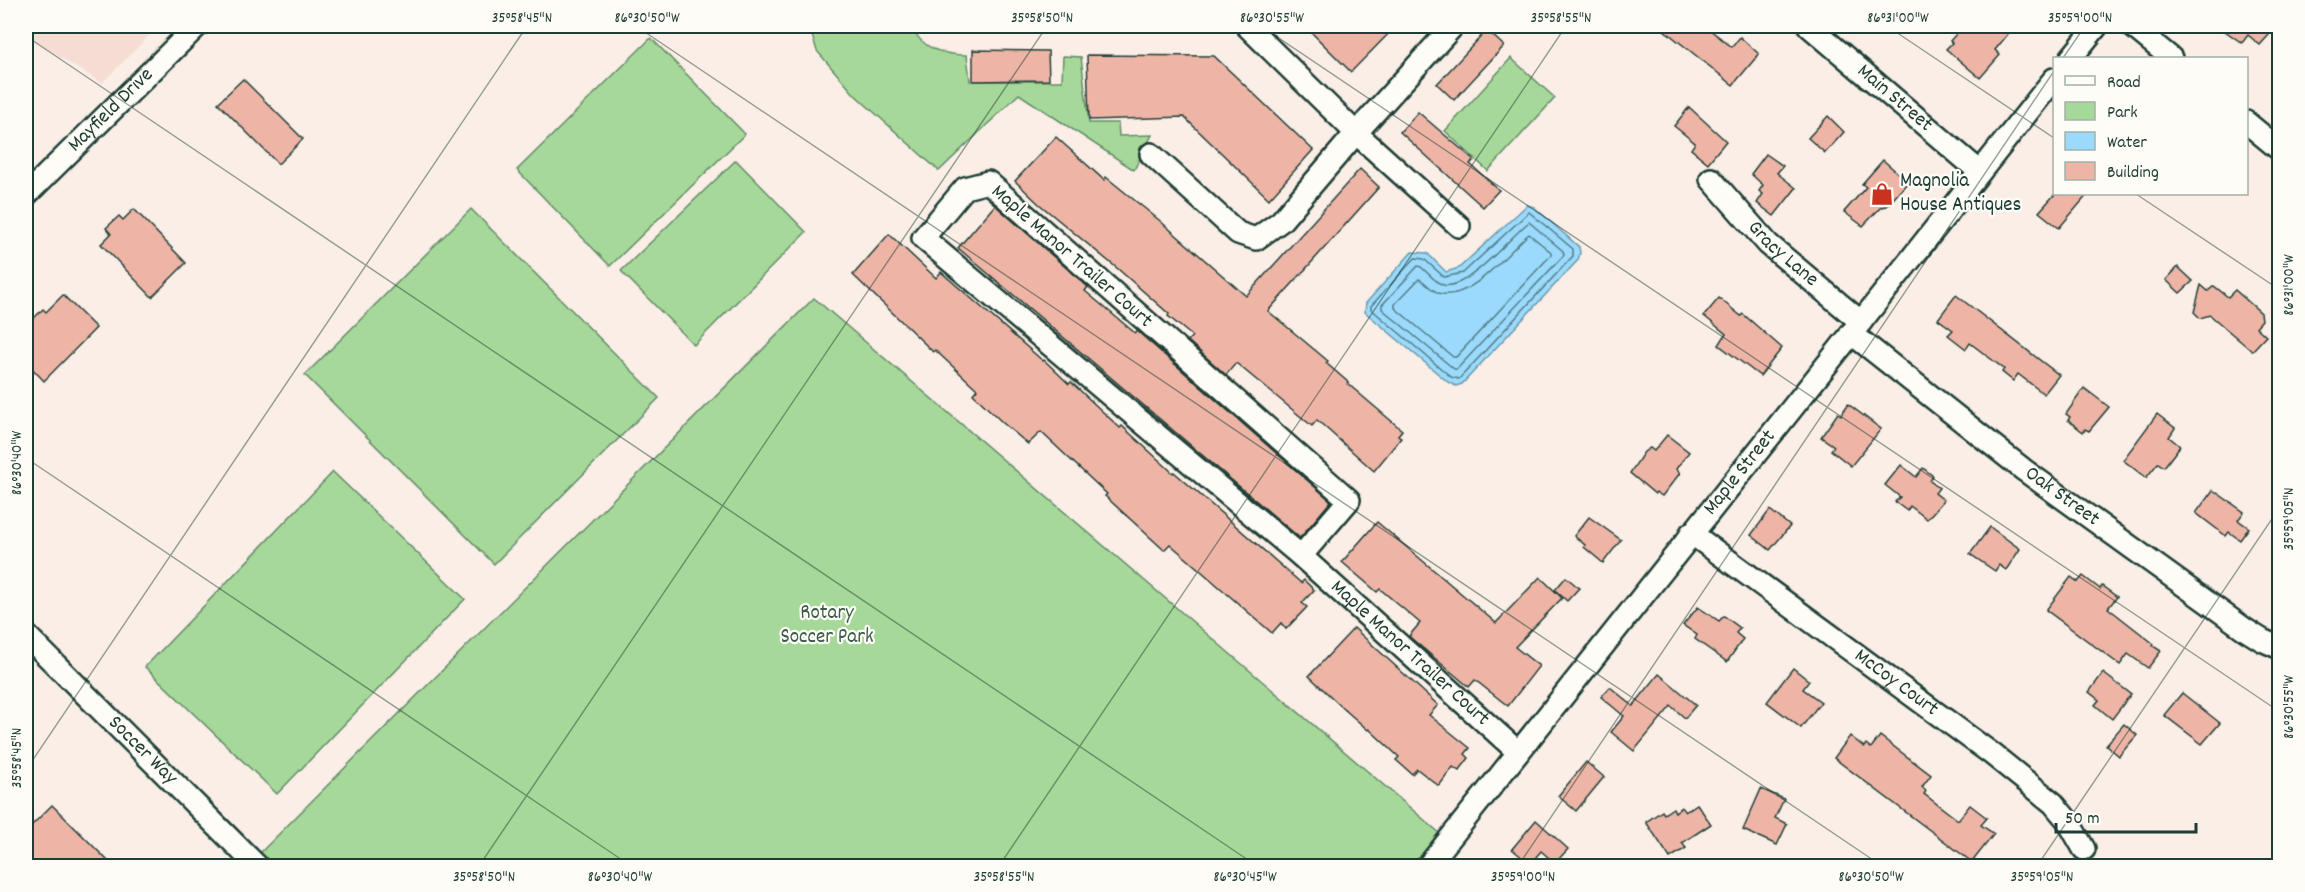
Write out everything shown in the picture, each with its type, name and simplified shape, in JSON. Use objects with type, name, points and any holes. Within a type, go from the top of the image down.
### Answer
[{"type":"street","name":"Mayfield Drive","points":[[26,195],[197,26]]},
{"type":"street","points":[[1247,26],[1356,133],[1459,226]]},
{"type":"street","points":[[1151,154],[1238,233],[1256,239],[1281,221],[1451,26]]},
{"type":"street","name":"Main Street","points":[[1809,26],[1980,172]]},
{"type":"street","points":[[2072,57],[2097,26]]},
{"type":"street","points":[[2132,26],[2170,57]]},
{"type":"street","name":"Maple Street","points":[[1428,867],[1691,533],[2053,81]]},
{"type":"street","points":[[2248,123],[2280,150]]},
{"type":"street","name":"Gracy Lane","points":[[1711,179],[1768,244],[1856,327]]},
{"type":"street","name":"Maple Manor Trailer Court","points":[[1301,556],[1349,500],[988,182],[965,188],[923,238],[1301,556],[1518,752]]},
{"type":"street","name":"Oak Street","points":[[1856,327],[2024,470],[2246,630],[2280,648]]},
{"type":"street","name":"McCoy Court","points":[[1691,533],[2001,761],[2053,803],[2068,821],[2084,849]]},
{"type":"street","name":"Soccer Way","points":[[26,636],[257,866]]},
{"type":"shaded area","points":[[26,26],[159,26],[102,83],[26,37]]},
{"type":"green space","points":[[809,26],[910,26],[921,40],[934,49],[949,54],[967,55],[970,81],[1062,81],[1063,56],[1081,57],[1089,123],[1118,123],[1119,136],[1152,135],[1134,170],[1019,94],[939,171],[855,95],[817,51]]},
{"type":"green space","points":[[651,38],[745,134],[610,266],[517,170]]},
{"type":"green space","points":[[1511,58],[1555,98],[1488,171],[1445,131]]},
{"type":"green space","points":[[736,160],[806,232],[694,345],[621,271]]},
{"type":"green space","points":[[471,209],[659,398],[494,564],[305,375]]},
{"type":"green space","name":"Rotary Soccer Park","points":[[814,298],[1442,835],[1417,866],[247,866]]},
{"type":"green space","points":[[333,472],[465,599],[277,794],[145,667]]},
{"type":"water","points":[[1527,205],[1534,207],[1579,247],[1578,260],[1462,384],[1456,386],[1448,382],[1365,312],[1366,303],[1412,252],[1427,253],[1446,272],[1459,268]]},
{"type":"building","points":[[1305,26],[1396,26],[1351,72]]},
{"type":"building","points":[[1659,26],[1705,26],[1732,47],[1740,37],[1759,54],[1733,85]]},
{"type":"building","points":[[1963,26],[1999,26],[2008,34],[1995,50],[2000,55],[1980,78],[1946,49]]},
{"type":"building","points":[[2218,26],[2277,26],[2260,45],[2248,35],[2242,43]]},
{"type":"building","points":[[1487,30],[1504,46],[1454,100],[1437,84]]},
{"type":"building","points":[[973,50],[1048,51],[1049,80],[973,81]]},
{"type":"building","points":[[1087,55],[1214,56],[1313,150],[1269,199],[1184,117],[1089,120]]},
{"type":"building","points":[[243,79],[303,139],[278,164],[218,103]]},
{"type":"building","points":[[1689,107],[1726,141],[1708,163],[1691,149],[1695,143],[1674,126]]},
{"type":"building","points":[[1418,112],[1474,160],[1470,164],[1499,190],[1483,207],[1400,132]]},
{"type":"building","points":[[1828,116],[1844,132],[1825,153],[1808,138]]},
{"type":"building","points":[[1056,137],[1104,180],[1106,177],[1159,220],[1246,296],[1360,169],[1379,187],[1268,311],[1328,361],[1326,363],[1348,384],[1402,430],[1398,435],[1401,438],[1374,471],[1317,420],[1312,426],[1236,363],[1226,375],[1188,341],[1192,336],[1168,316],[1169,314],[1015,181]]},
{"type":"building","points":[[1766,154],[1783,166],[1777,173],[1796,188],[1774,216],[1757,203],[1763,194],[1759,191],[1763,185],[1751,174]]},
{"type":"building","name":"Magnolia House Antiques","points":[[1883,160],[1908,182],[1887,206],[1881,207],[1863,226],[1844,212],[1866,187],[1862,184]]},
{"type":"building","points":[[2054,195],[2087,195],[2059,228],[2039,212]]},
{"type":"building","points":[[995,205],[1088,287],[1085,291],[1135,333],[1137,331],[1331,501],[1300,538],[958,248]]},
{"type":"building","points":[[134,209],[186,263],[152,297],[101,244],[111,234],[106,228],[119,216],[123,220]]},
{"type":"building","points":[[889,234],[936,278],[941,272],[1069,384],[1071,382],[1120,428],[1122,426],[1301,583],[1304,580],[1314,590],[1302,603],[1307,607],[1286,629],[1281,623],[1272,633],[1170,544],[1164,550],[1105,496],[1107,494],[1041,432],[1028,444],[1003,423],[973,394],[977,389],[935,350],[933,352],[853,275]]},
{"type":"building","points":[[2178,267],[2193,281],[2180,293],[2166,280]]},
{"type":"building","points":[[2201,285],[2208,291],[2214,286],[2228,297],[2235,290],[2261,313],[2262,320],[2256,327],[2266,336],[2252,351],[2210,315],[2200,318],[2194,312]]},
{"type":"building","points":[[63,295],[96,328],[44,381],[26,362],[26,326],[43,309],[46,312]]},
{"type":"building","points":[[1956,295],[2059,375],[2044,394],[2018,374],[2013,381],[2002,372],[2004,369],[1970,343],[1966,349],[1948,335],[1953,330],[1938,319]]},
{"type":"building","points":[[1719,298],[1741,316],[1743,314],[1782,348],[1760,376],[1719,345],[1726,334],[1704,316]]},
{"type":"building","points":[[2084,388],[2109,407],[2089,431],[2085,429],[2083,432],[2068,420],[2070,417],[2066,414]]},
{"type":"building","points":[[1848,404],[1881,429],[1851,466],[1831,450],[1834,446],[1821,437],[1838,413],[1841,415]]},
{"type":"building","points":[[2157,414],[2175,428],[2169,437],[2180,446],[2164,467],[2158,463],[2146,478],[2123,460]]},
{"type":"building","points":[[1667,435],[1689,452],[1676,469],[1680,473],[1662,496],[1656,492],[1655,494],[1630,473],[1644,452],[1650,448],[1654,451]]},
{"type":"building","points":[[1901,465],[1916,477],[1923,468],[1933,476],[1930,481],[1939,488],[1935,493],[1944,500],[1927,519],[1910,506],[1907,511],[1895,502],[1900,497],[1885,485]]},
{"type":"building","points":[[2213,490],[2244,512],[2238,520],[2249,528],[2240,540],[2229,532],[2226,536],[2196,513]]},
{"type":"building","points":[[1770,510],[1790,526],[1770,550],[1751,535]]},
{"type":"building","points":[[1589,517],[1621,540],[1603,563],[1574,536]]},
{"type":"building","points":[[1377,522],[1496,623],[1540,577],[1562,598],[1515,647],[1539,666],[1508,706],[1475,680],[1469,687],[1412,639],[1409,636],[1420,623],[1380,589],[1377,592],[1342,562]]},
{"type":"building","points":[[1990,527],[2020,549],[2006,570],[1999,565],[1995,571],[1970,554]]},
{"type":"building","points":[[2083,576],[2100,589],[2102,586],[2117,597],[2108,608],[2161,651],[2148,668],[2128,654],[2120,665],[2046,610],[2071,577],[2078,582]]},
{"type":"building","points":[[1566,577],[1579,588],[1567,601],[1555,590]]},
{"type":"building","points":[[1698,607],[1719,621],[1724,616],[1740,628],[1736,633],[1743,639],[1727,662],[1695,639],[1697,635],[1683,625]]},
{"type":"building","points":[[1354,628],[1438,705],[1429,715],[1470,748],[1465,754],[1469,758],[1459,771],[1453,767],[1439,786],[1417,769],[1412,774],[1396,760],[1399,757],[1309,676]]},
{"type":"building","points":[[1793,668],[1809,681],[1803,689],[1821,702],[1801,728],[1767,702]]},
{"type":"building","points":[[2103,673],[2131,694],[2112,719],[2095,705],[2099,700],[2089,692]]},
{"type":"building","points":[[1659,674],[1696,705],[1685,718],[1671,706],[1634,751],[1611,732],[1624,716],[1601,697],[1610,687],[1633,706]]},
{"type":"building","points":[[2182,693],[2220,723],[2202,744],[2164,715]]},
{"type":"building","points":[[2124,724],[2137,735],[2119,756],[2106,745]]},
{"type":"building","points":[[1850,736],[1864,747],[1866,744],[1871,748],[1880,736],[1931,775],[1922,787],[1926,791],[1924,794],[1958,820],[1970,805],[1987,818],[1981,825],[1994,834],[1972,862],[1834,758]]},
{"type":"building","points":[[1586,762],[1604,777],[1576,811],[1558,796]]},
{"type":"building","points":[[1761,789],[1784,799],[1775,818],[1787,824],[1777,845],[1743,830]]},
{"type":"building","points":[[1697,804],[1711,824],[1682,843],[1686,848],[1670,858],[1646,822],[1662,811],[1664,814],[1673,808],[1675,812],[1681,807],[1685,812]]},
{"type":"building","points":[[52,805],[114,867],[26,867],[26,831]]},
{"type":"building","points":[[1536,820],[1568,849],[1555,863],[1541,851],[1530,864],[1512,849]]},
{"type":"place","name":"Magnolia House Antiques","points":[[1882,194]]}]
